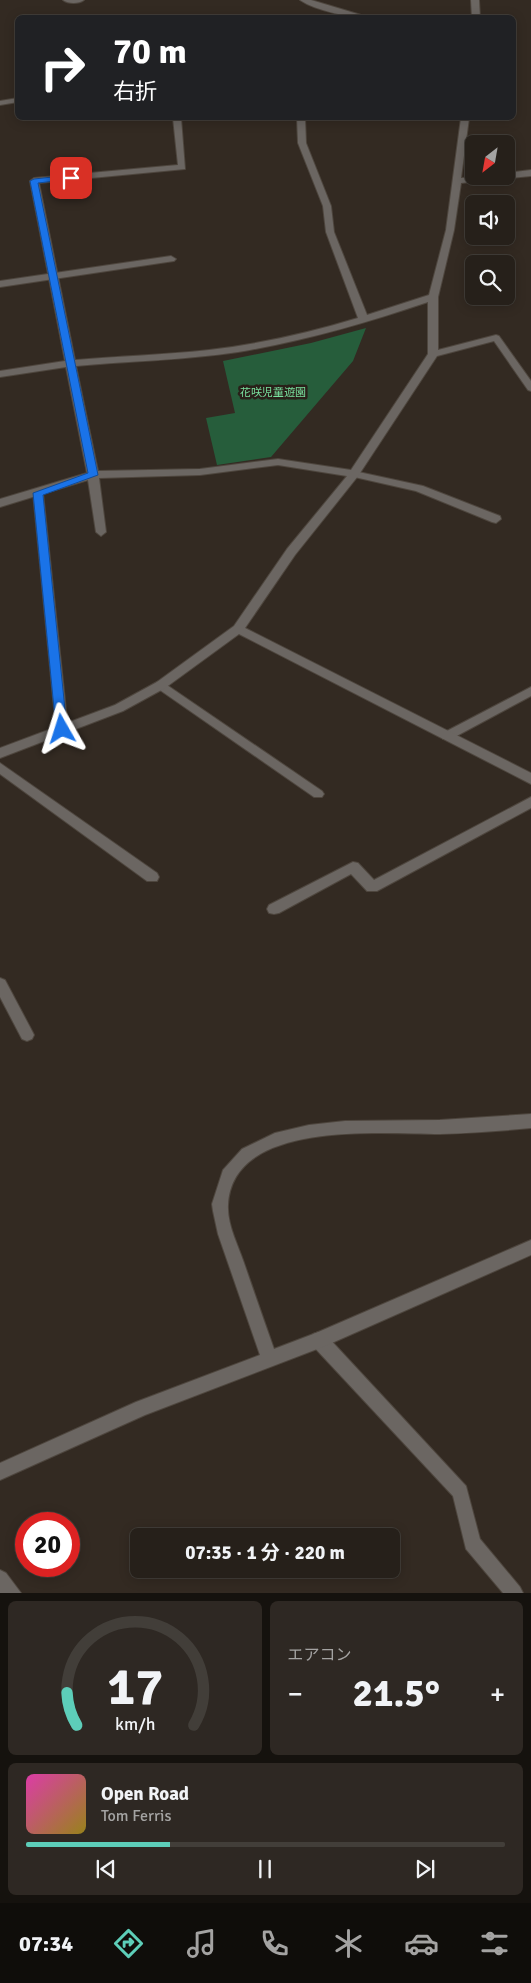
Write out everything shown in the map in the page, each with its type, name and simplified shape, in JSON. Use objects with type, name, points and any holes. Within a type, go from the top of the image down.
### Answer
[{"type":"street","points":[[67,0],[80,0]]},
{"type":"street","points":[[304,0],[357,15]]},
{"type":"street","points":[[475,0],[476,15]]},
{"type":"street","points":[[0,103],[15,100]]},
{"type":"street","points":[[101,532],[93,475],[69,364],[54,276],[34,181],[182,167],[177,120]]},
{"type":"street","points":[[301,120],[302,143],[327,206],[330,232],[364,320]]},
{"type":"street","points":[[0,753],[119,708],[161,685],[238,628],[291,552],[354,474],[433,354],[433,297],[450,230],[465,120]]},
{"type":"street","points":[[456,181],[531,173]]},
{"type":"street","points":[[0,284],[171,259],[166,260]]},
{"type":"street","points":[[0,374],[69,364],[209,353],[304,337],[364,320],[433,297]]},
{"type":"street","points":[[433,354],[496,338],[531,388]]},
{"type":"street","points":[[0,503],[93,475],[200,472],[278,462],[354,474],[419,488],[496,519]]},
{"type":"street","points":[[38,493],[62,729]]},
{"type":"street","points":[[238,628],[531,779]]},
{"type":"street","points":[[161,685],[318,794]]},
{"type":"street","points":[[447,736],[531,691]]},
{"type":"street","points":[[0,768],[152,877]]},
{"type":"street","points":[[274,909],[353,867],[372,887],[531,802]]},
{"type":"street","points":[[0,984],[27,1035]]},
{"type":"street","points":[[269,1359],[226,1233],[220,1206],[223,1185],[232,1169],[243,1156],[272,1140],[324,1128],[470,1126],[531,1121]]},
{"type":"street","points":[[0,1472],[142,1408],[319,1340],[531,1247]]},
{"type":"street","points":[[319,1340],[460,1492],[472,1543],[514,1593]]},
{"type":"street","points":[[0,1579],[12,1593]]},
{"type":"green space","name":"花咲児童遊園","points":[[366,328],[353,361],[271,457],[217,465],[206,418],[235,413],[223,361],[311,343]]},
{"type":"route","points":[[62,729],[38,493],[93,475],[69,364],[54,276],[34,181],[71,178]]}]
